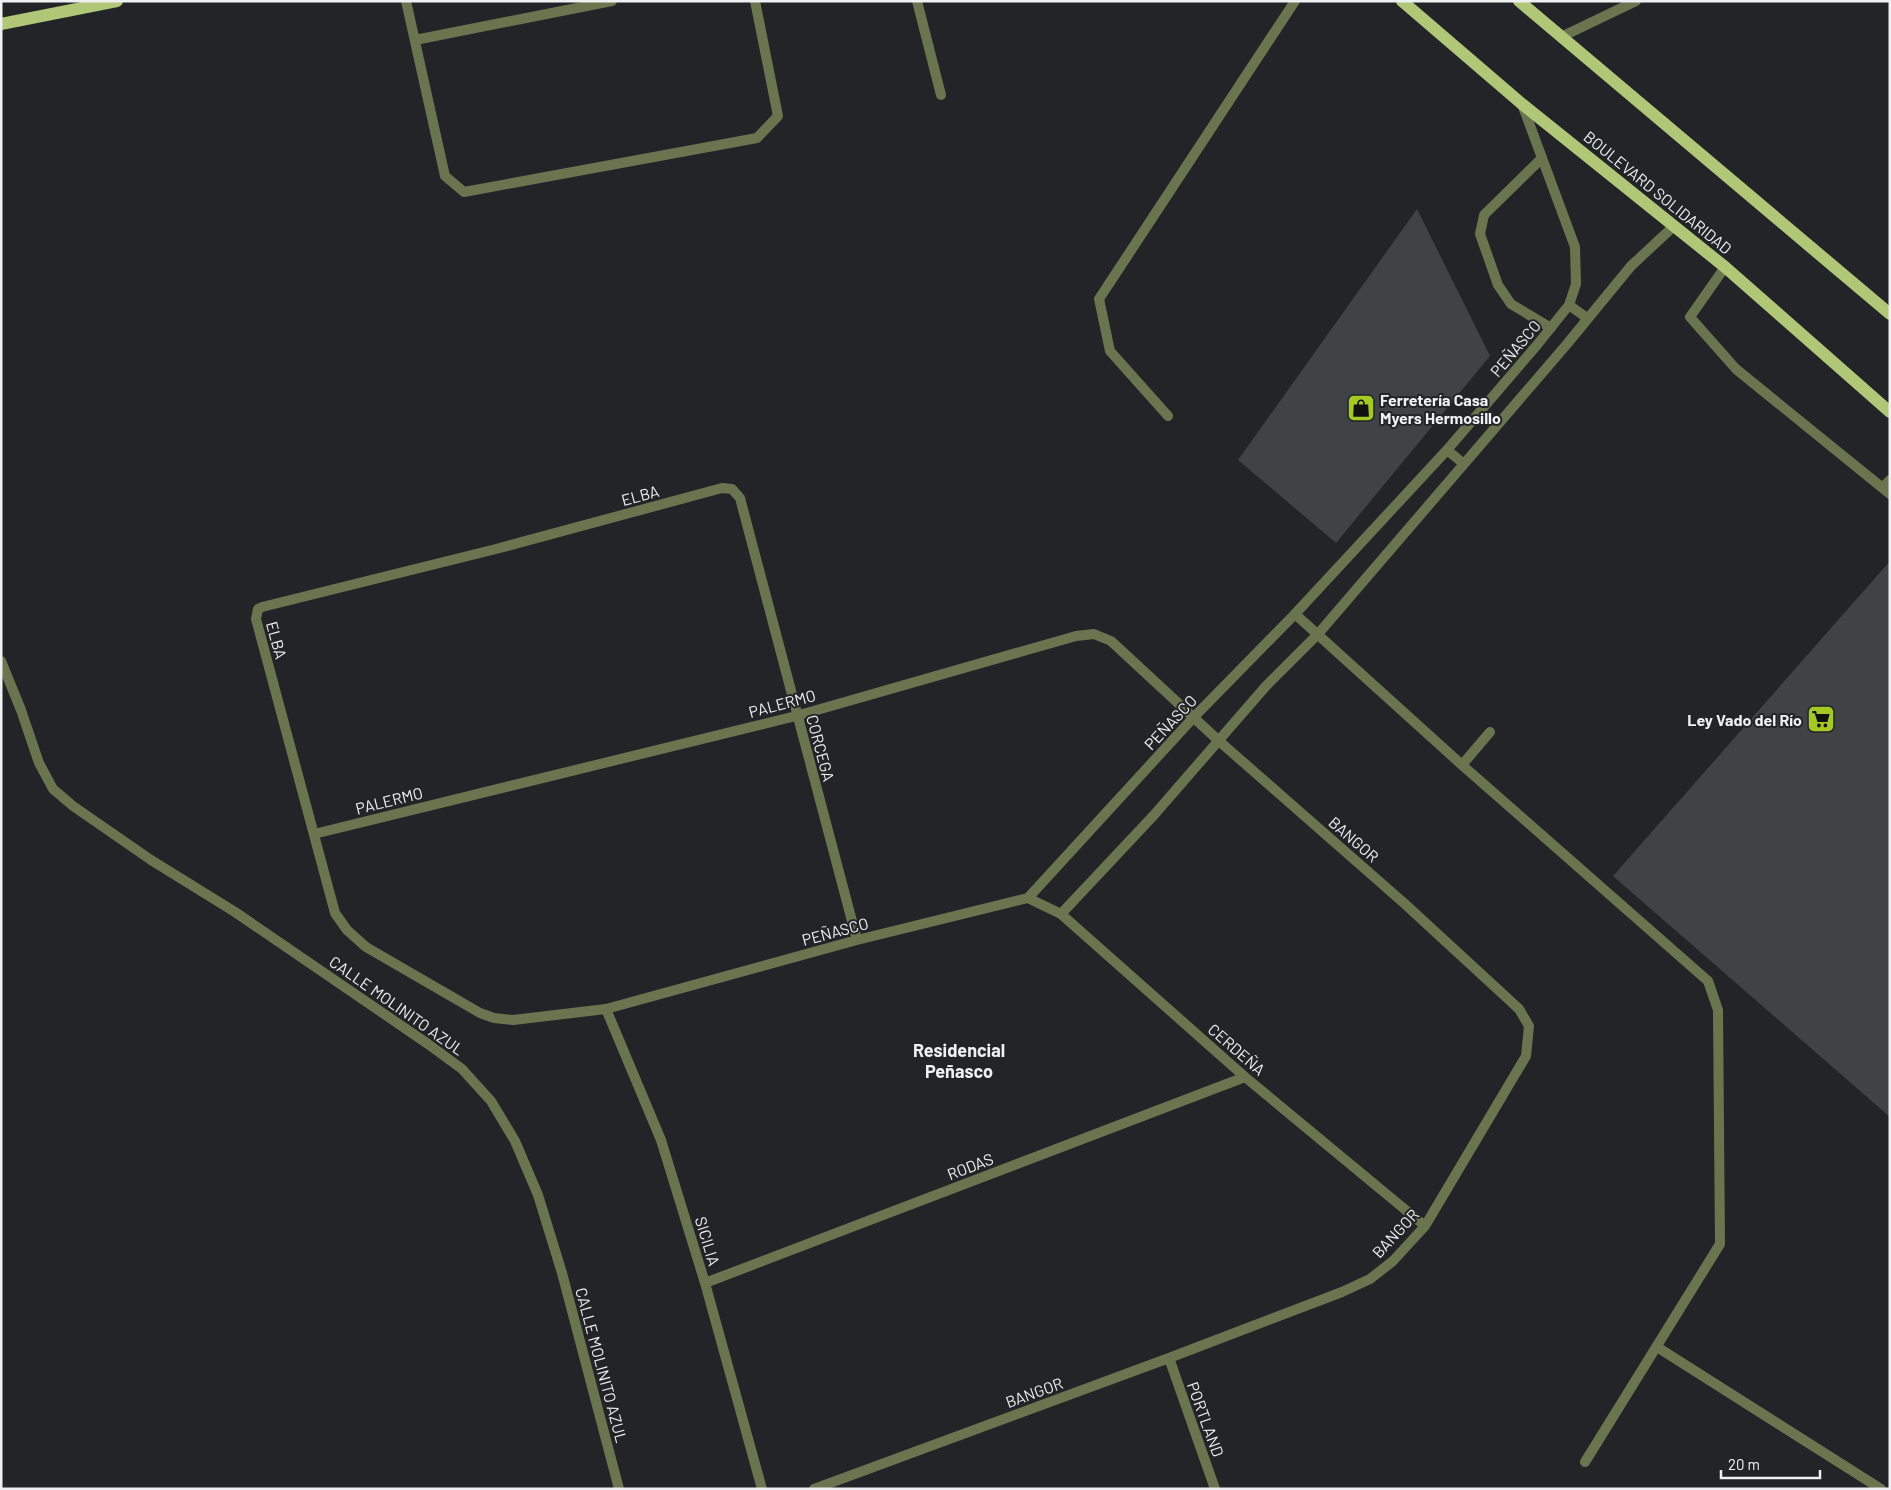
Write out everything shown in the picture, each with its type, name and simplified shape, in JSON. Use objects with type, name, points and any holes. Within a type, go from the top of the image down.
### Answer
[{"type":"main road","points":[[1,24],[117,1]]},
{"type":"main road","name":"BOULEVARD SOLIDARIDAD","points":[[1402,1],[1522,104],[1725,267],[1890,412]]},
{"type":"main road","points":[[1519,1],[1890,314]]},
{"type":"street","points":[[406,1],[445,176],[464,192],[757,138],[778,116],[755,1]]},
{"type":"street","points":[[415,40],[612,1]]},
{"type":"street","points":[[917,1],[941,95]]},
{"type":"street","points":[[1168,416],[1110,351],[1099,299],[1294,1]]},
{"type":"street","points":[[1561,37],[1636,1]]},
{"type":"street","name":"PEÑASCO","points":[[480,1013],[494,1018],[513,1020],[606,1009],[857,940],[1028,898],[1193,718],[1295,614],[1447,450],[1569,305],[1576,284],[1575,247],[1522,104]]},
{"type":"street","points":[[1542,158],[1484,215],[1480,234],[1498,285],[1511,304],[1551,328]]},
{"type":"street","points":[[1061,914],[1154,815],[1266,686],[1318,634],[1631,266],[1674,226]]},
{"type":"street","points":[[1725,267],[1690,317],[1736,369],[1804,426],[1887,487]]},
{"type":"street","points":[[1569,305],[1587,318]]},
{"type":"street","points":[[1447,450],[1464,464]]},
{"type":"street","name":"CORCEGA","points":[[722,488],[732,490],[740,498],[796,716],[857,940]]},
{"type":"street","name":"ELBA","points":[[480,1013],[366,947],[347,930],[335,913],[256,619],[258,609],[496,549],[722,488]]},
{"type":"street","points":[[1295,614],[1462,766],[1708,982],[1718,1010],[1720,1244],[1585,1462]]},
{"type":"street","name":"PALERMO","points":[[314,834],[796,716],[1076,636],[1094,634],[1111,641],[1219,741]]},
{"type":"street","name":"CALLE MOLINITO AZUL","points":[[1,661],[21,710],[39,763],[53,789],[73,806],[151,860],[235,912],[462,1068],[491,1101],[515,1141],[538,1195],[562,1273],[619,1489]]},
{"type":"street","points":[[1462,766],[1490,732]]},
{"type":"street","name":"BANGOR","points":[[814,1489],[1169,1358],[1342,1292],[1370,1279],[1393,1261],[1425,1226],[1526,1056],[1529,1026],[1519,1009],[1412,911],[1219,741]]},
{"type":"street","name":"CERDEÑA","points":[[1028,898],[1061,914],[1245,1077],[1425,1226]]},
{"type":"street","name":"SICILIA","points":[[606,1009],[661,1140],[705,1283],[762,1489]]},
{"type":"street","name":"RODAS","points":[[705,1283],[1245,1077]]},
{"type":"street","points":[[1657,1347],[1881,1489]]},
{"type":"street","name":"PORTLAND","points":[[1169,1358],[1215,1489]]},
{"type":"building","name":"Ferretería Casa Myers Hermosillo","points":[[1417,209],[1490,356],[1336,543],[1238,460]]},
{"type":"building","name":"Ley Vado del Río","points":[[1890,561],[1890,1117],[1613,876]]},
{"type":"place","name":"Ferretería Casa Myers Hermosillo","points":[[1361,408]]},
{"type":"place","name":"Ley Vado del Río","points":[[1821,719]]},
{"type":"district","name":"Residencial Peñasco","points":[[959,1060]]}]
